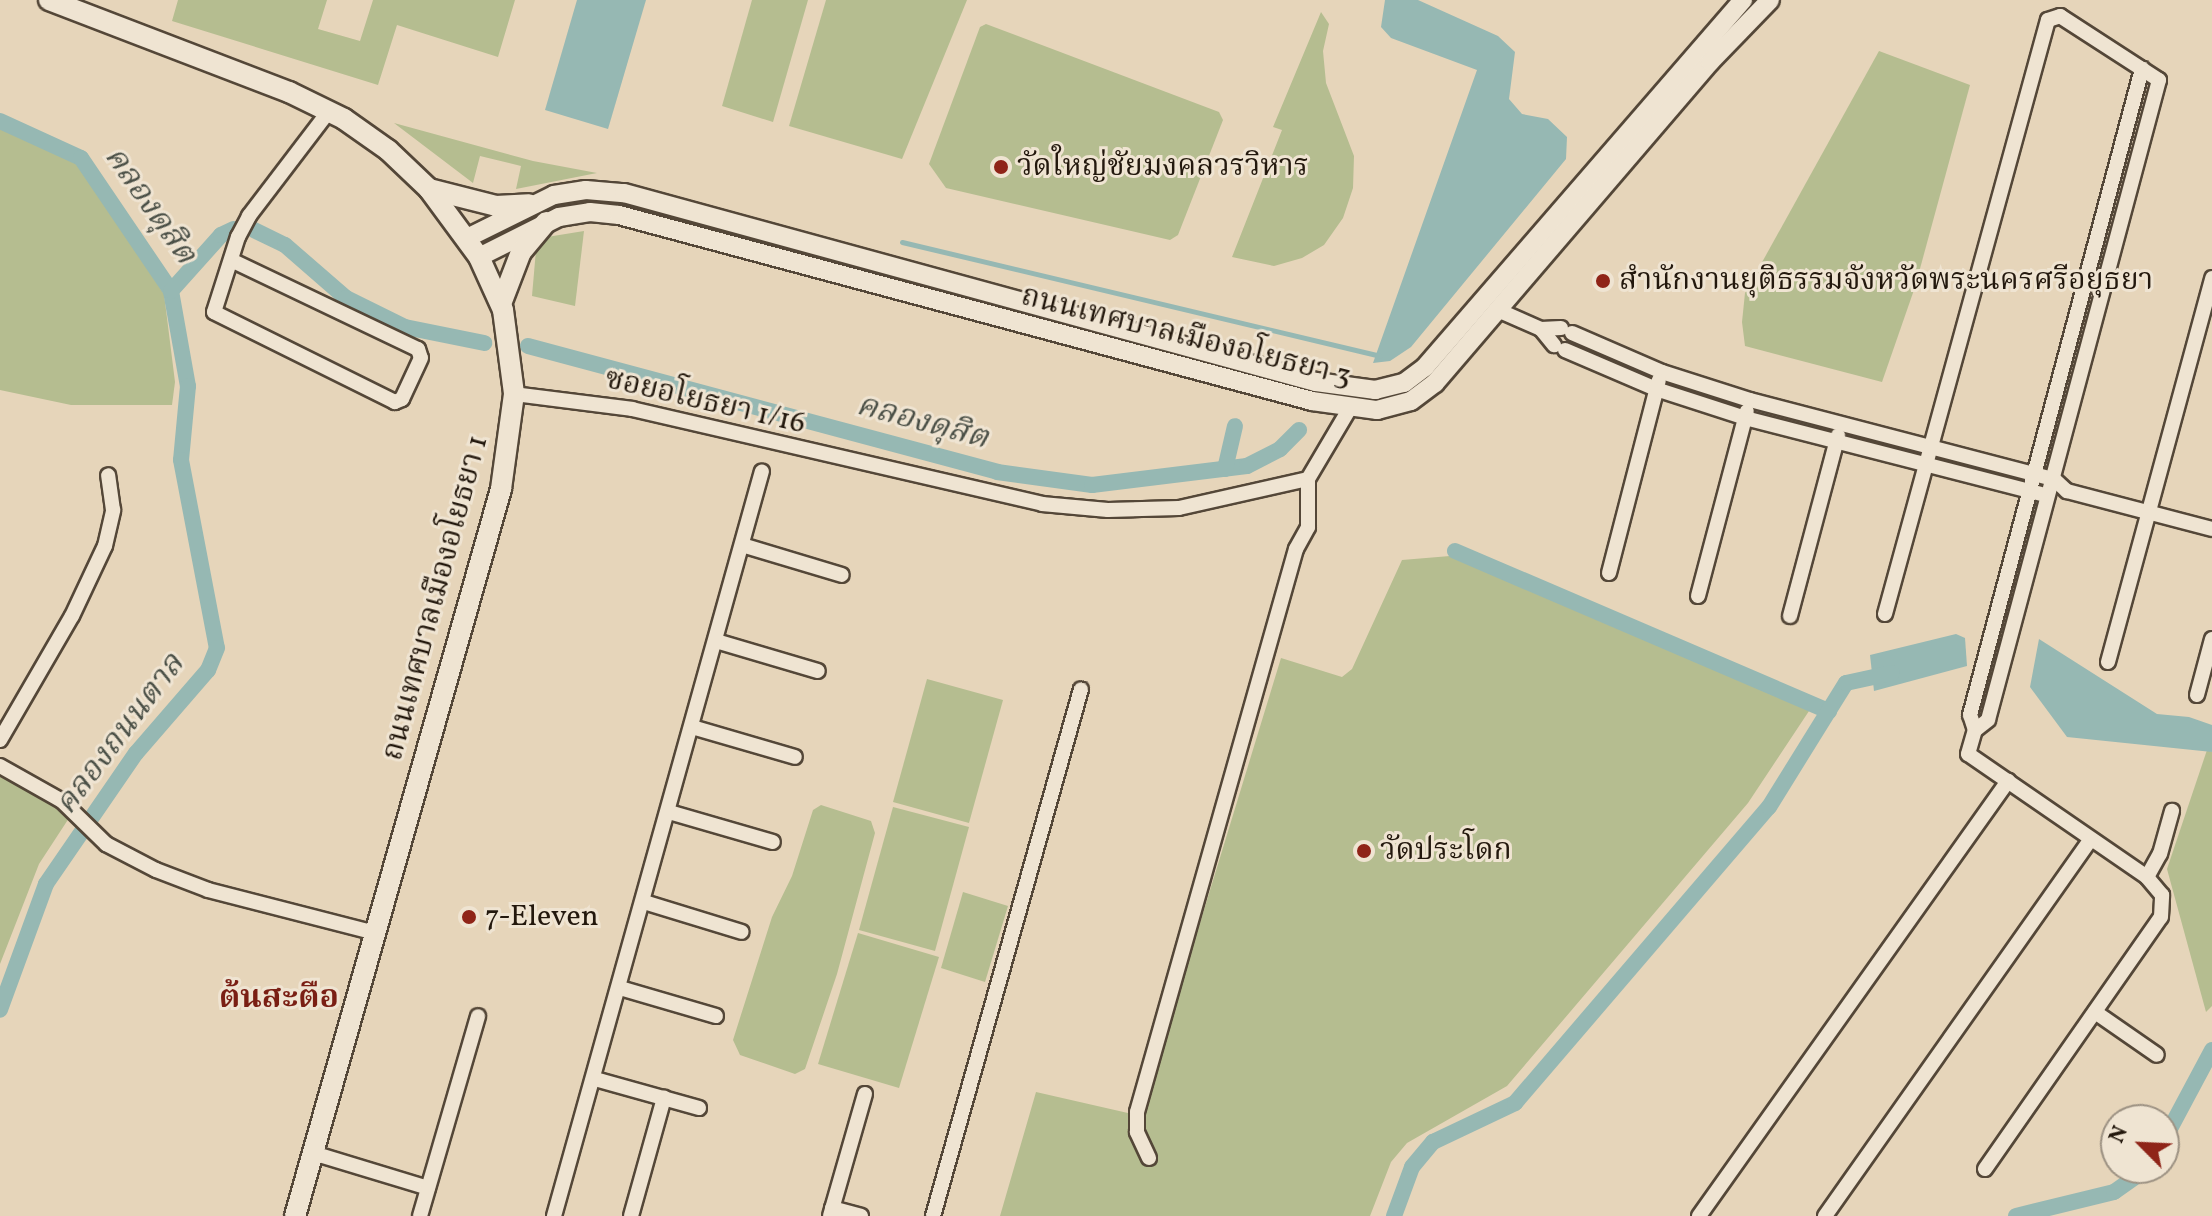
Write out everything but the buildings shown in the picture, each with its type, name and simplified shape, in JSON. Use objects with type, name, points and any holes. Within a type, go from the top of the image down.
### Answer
[{"type":"main road","name":"ถนนเทศบาลเมืองอโยธยา 1","points":[[49,0],[329,111],[388,150],[429,189],[467,238],[501,304],[514,394],[493,520],[295,1216]]},
{"type":"main road","points":[[429,189],[496,206],[529,204]]},
{"type":"main road","points":[[501,304],[521,252],[546,222]]},
{"type":"street","name":"ถนนเทศบาลเมืองอโยธยา 3","points":[[467,238],[529,204],[586,190],[624,193],[1316,382],[1375,390],[1404,383],[1449,341],[1696,49],[1743,0]]},
{"type":"street","name":"ถนนเทศบาลเมืองอโยธยา 3","points":[[479,257],[546,222],[590,212],[619,215],[1350,408],[1377,410],[1411,401],[1435,383],[1500,311],[1710,62],[1770,0]]},
{"type":"street","points":[[1885,614],[2048,20],[2060,16],[2159,80],[1988,720],[1975,730]]},
{"type":"street","points":[[1985,1169],[2161,917],[2162,895],[2147,877],[1968,754],[1975,730],[1970,715],[1977,686],[2142,69]]},
{"type":"street","points":[[231,260],[418,349],[421,358],[402,399],[395,402],[217,318],[215,306],[231,260],[249,216],[329,111]]},
{"type":"street","points":[[2121,149],[2139,154]]},
{"type":"street","points":[[2108,199],[2126,204]]},
{"type":"street","points":[[2094,250],[2113,255]]},
{"type":"street","points":[[2108,662],[2212,278]]},
{"type":"street","points":[[2081,298],[2100,303]]},
{"type":"street","points":[[1500,311],[1541,329],[1559,347],[1656,389],[1745,418],[2049,497],[2067,491]]},
{"type":"street","points":[[1541,329],[1567,330],[1662,372],[1750,400],[2054,479],[2067,491],[2212,529]]},
{"type":"street","points":[[2069,346],[2088,351]]},
{"type":"street","points":[[1615,371],[1622,355]]},
{"type":"street","points":[[1609,573],[1662,372]]},
{"type":"street","points":[[1701,404],[1706,386]]},
{"type":"street","name":"ซอยอโยธยา 1/16","points":[[514,394],[646,412],[1042,504],[1108,510],[1179,508],[1308,479]]},
{"type":"street","points":[[2056,396],[2074,401]]},
{"type":"street","points":[[1698,596],[1750,400]]},
{"type":"street","points":[[1149,1158],[1137,1132],[1137,1112],[1296,549],[1308,527],[1308,479],[1350,408]]},
{"type":"street","points":[[1790,429],[1795,412]]},
{"type":"street","points":[[1790,616],[1841,424]]},
{"type":"street","points":[[1880,453],[1884,435]]},
{"type":"street","points":[[1972,477],[1976,459]]},
{"type":"street","points":[[554,1216],[595,1079],[762,471]]},
{"type":"street","points":[[0,740],[72,616],[105,546],[113,510],[108,475]]},
{"type":"street","points":[[2018,537],[2037,542]]},
{"type":"street","points":[[742,545],[842,575]]},
{"type":"street","points":[[2009,572],[2027,577]]},
{"type":"street","points":[[1999,607],[2018,612]]},
{"type":"street","points":[[2197,695],[2212,639]]},
{"type":"street","points":[[716,641],[818,671]]},
{"type":"street","points":[[1988,649],[2006,654]]},
{"type":"street","points":[[1977,686],[1996,691]]},
{"type":"street","points":[[933,1216],[1081,689]]},
{"type":"street","points":[[692,727],[795,757]]},
{"type":"street","points":[[0,766],[76,813],[100,838],[132,858],[208,890],[376,933]]},
{"type":"street","points":[[1699,1216],[2008,781]]},
{"type":"street","points":[[2147,877],[2160,854],[2172,811]]},
{"type":"street","points":[[669,812],[773,842]]},
{"type":"street","points":[[1825,1216],[2091,839]]},
{"type":"street","points":[[644,902],[742,932]]},
{"type":"street","points":[[620,988],[716,1016]]},
{"type":"street","points":[[2095,1012],[2157,1055]]},
{"type":"street","points":[[420,1216],[478,1016]]},
{"type":"street","points":[[595,1079],[699,1108]]},
{"type":"street","points":[[861,1216],[831,1212],[865,1094]]},
{"type":"street","points":[[631,1216],[664,1098]]},
{"type":"street","points":[[313,1153],[428,1188]]},
{"type":"green space","points":[[178,0],[327,0],[318,29],[360,41],[373,0],[515,0],[498,57],[397,25],[378,85],[172,21]]},
{"type":"green space","points":[[752,0],[808,0],[773,122],[722,106]]},
{"type":"green space","points":[[826,0],[967,0],[902,159],[789,126]]},
{"type":"green space","points":[[1321,12],[1329,24],[1323,51],[1326,83],[1354,156],[1353,188],[1343,218],[1324,245],[1302,258],[1274,266],[1232,257],[1282,130],[1273,127]]},
{"type":"green space","points":[[986,24],[1219,112],[1223,120],[1178,235],[1170,240],[946,188],[929,164],[980,27]]},
{"type":"green space","points":[[1879,51],[1970,85],[1915,287],[1882,382],[1745,346],[1742,322],[1745,293]]},
{"type":"green space","points":[[394,123],[533,161],[597,173],[516,189],[521,166],[480,156],[473,183]]},
{"type":"green space","points":[[0,127],[76,162],[164,294],[175,382],[172,405],[71,405],[0,390]]},
{"type":"green space","points":[[584,231],[575,306],[532,296],[536,250],[547,237]]},
{"type":"green space","points":[[1450,556],[1811,708],[1748,803],[1507,1086],[1407,1143],[1391,1162],[1370,1216],[1000,1216],[1036,1092],[1141,1116],[1281,658],[1342,677],[1352,669],[1402,560]]},
{"type":"green space","points":[[927,679],[1003,700],[969,823],[893,802]]},
{"type":"green space","points":[[2207,750],[2212,752],[2212,1006],[2206,1012],[2167,869]]},
{"type":"green space","points":[[0,771],[71,815],[39,864],[0,964]]},
{"type":"green space","points":[[821,805],[871,821],[875,833],[837,974],[805,1069],[795,1074],[740,1055],[733,1040],[772,917],[792,876],[813,810]]},
{"type":"green space","points":[[893,807],[969,827],[935,951],[859,930]]},
{"type":"green space","points":[[963,892],[1008,906],[985,982],[941,968]]},
{"type":"green space","points":[[858,933],[939,957],[899,1088],[818,1064]]},
{"type":"water","points":[[577,0],[646,0],[608,129],[545,110]]},
{"type":"water","points":[[1385,0],[1418,0],[1498,36],[1515,52],[1509,99],[1522,114],[1548,119],[1567,137],[1566,159],[1411,347],[1390,361],[1373,363],[1477,70],[1391,38],[1381,27]]},
{"type":"water","points":[[1956,634],[1965,638],[1967,666],[1874,691],[1870,655]]},
{"type":"water","points":[[2039,639],[2157,714],[2189,717],[2212,725],[2212,752],[2067,737],[2030,687]]},
{"type":"waterway","name":"คลองถนนตาล","points":[[0,121],[81,158],[171,291],[188,386],[181,460],[217,648],[208,670],[136,753],[46,884],[0,1010]]},
{"type":"waterway","name":"คลองดุสิต","points":[[171,291],[221,235],[234,229]]},
{"type":"waterway","name":"คลองดุสิต","points":[[254,230],[285,245],[346,298],[405,327],[484,343]]},
{"type":"waterway","points":[[902,242],[1380,356]]},
{"type":"waterway","name":"คลองดุสิต","points":[[528,346],[997,472],[1092,485],[1247,466],[1280,449],[1299,430]]},
{"type":"waterway","points":[[1225,469],[1235,426]]},
{"type":"waterway","points":[[1455,551],[1829,711]]},
{"type":"waterway","points":[[1394,1216],[1412,1167],[1433,1142],[1515,1103],[1769,807],[1846,683],[1892,673]]},
{"type":"waterway","points":[[2180,1110],[2212,1050]]},
{"type":"waterway","points":[[2016,1216],[2114,1192],[2125,1184]]},
{"type":"place","name":"วัดใหญ่ชัยมงคลวรวิหาร","points":[[1001,167]]},
{"type":"place","name":"สำนักงานยุติธรรมจังหวัดพระนครศรีอยุธยา","points":[[1603,281]]},
{"type":"place","name":"วัดประโดก","points":[[1364,851]]},
{"type":"place","name":"7-Eleven","points":[[469,917]]},
{"type":"district","name":"ต้นสะตือ","points":[[279,999]]}]
